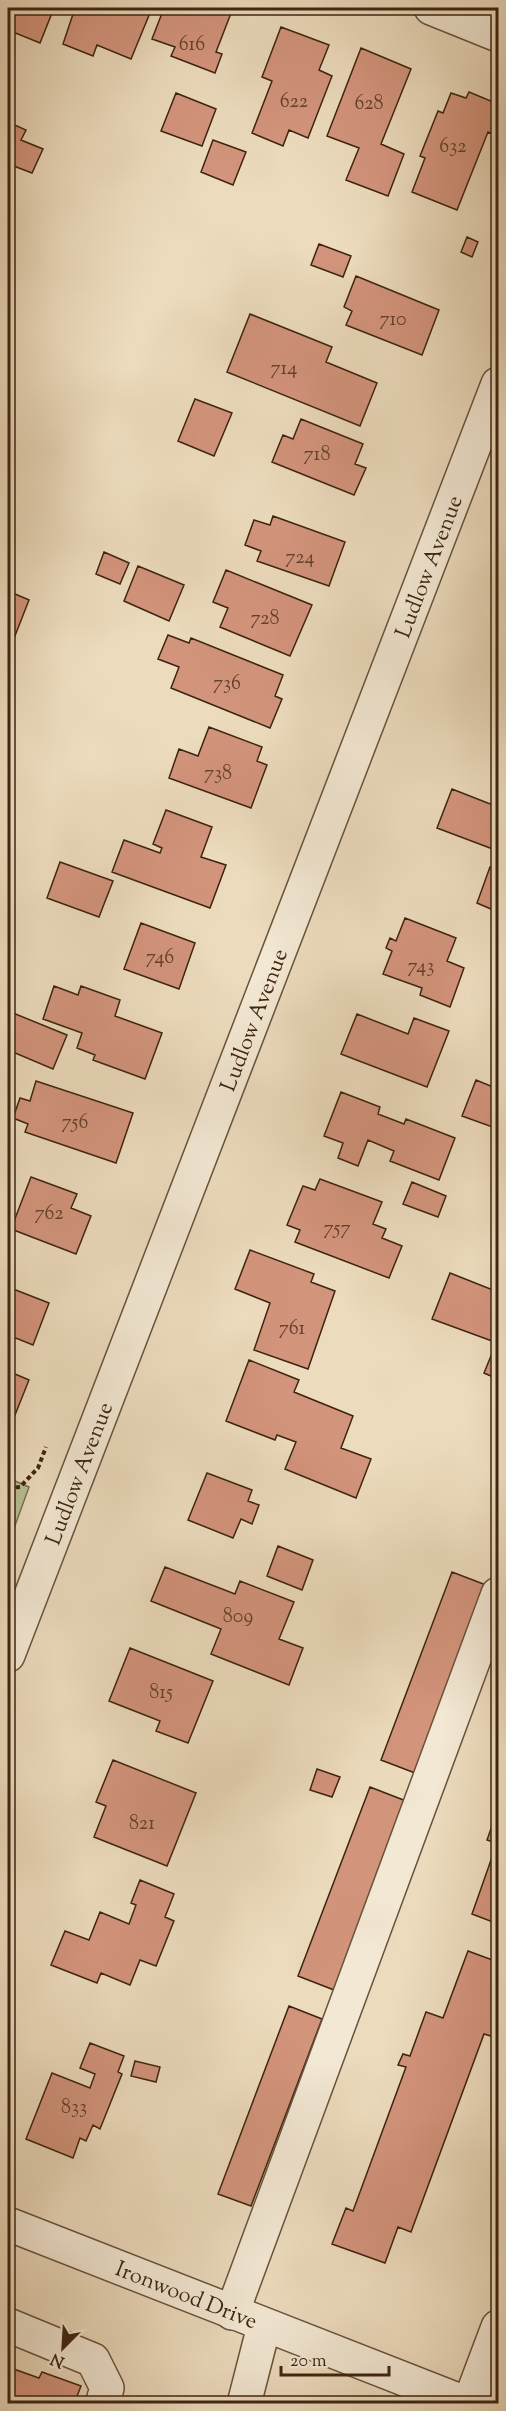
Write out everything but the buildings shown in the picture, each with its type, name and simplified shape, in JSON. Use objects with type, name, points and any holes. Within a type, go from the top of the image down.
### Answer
[{"type":"street","points":[[431,8],[498,35]]},
{"type":"street","name":"Ludlow Avenue","points":[[8,1655],[498,384]]},
{"type":"street","points":[[232,2313],[498,1594]]},
{"type":"street","name":"Ironwood Drive","points":[[8,2224],[264,2326],[469,2403],[492,2365],[498,2327]]},
{"type":"street","points":[[8,2325],[93,2360],[108,2388],[102,2403]]},
{"type":"street","points":[[244,2403],[264,2326]]},
{"type":"path","points":[[8,1488],[20,1487],[38,1468],[46,1447]]},
{"type":"green space","points":[[8,1478],[29,1487],[8,1545]]}]
